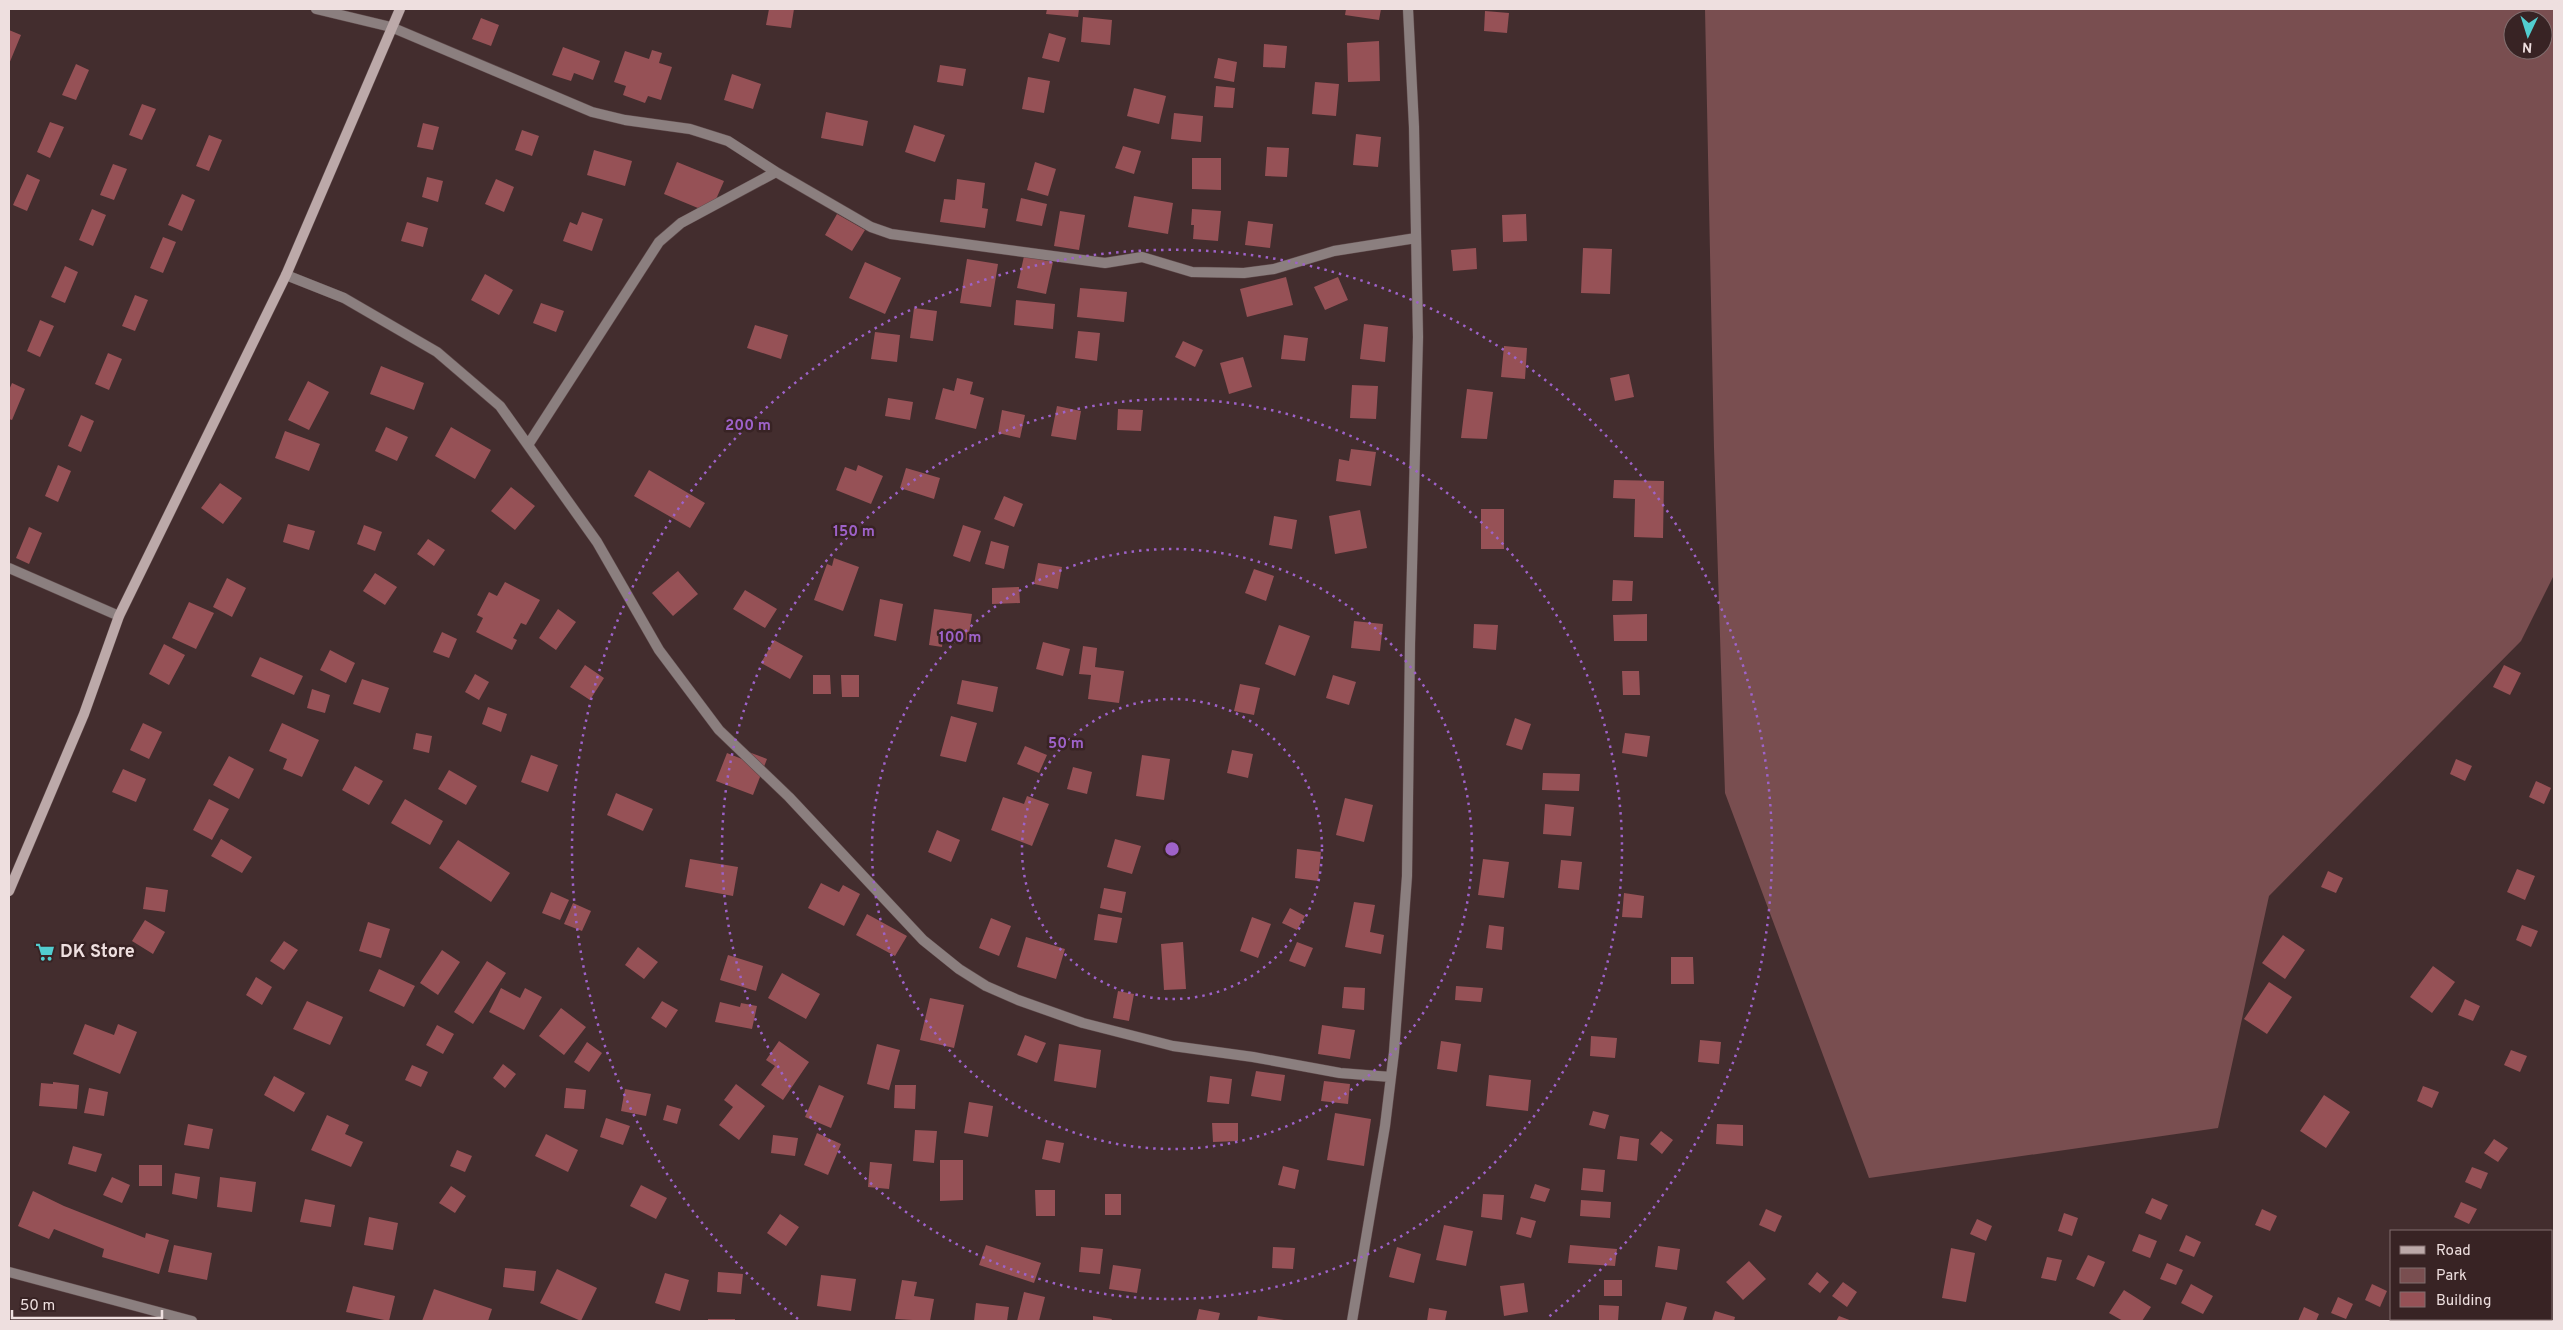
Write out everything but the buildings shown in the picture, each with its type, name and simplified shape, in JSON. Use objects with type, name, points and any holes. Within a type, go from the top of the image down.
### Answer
[{"type":"main road","points":[[9,891],[84,714],[120,616],[286,275],[400,9]]},
{"type":"street","points":[[316,9],[391,27],[592,112],[625,120],[690,129],[728,141],[776,172],[870,227],[891,234],[1105,264],[1142,257],[1192,272],[1244,272],[1274,269],[1334,251],[1416,238]]},
{"type":"street","points":[[1352,1321],[1385,1126],[1391,1077],[1407,876],[1410,644],[1418,373],[1414,128],[1408,9]]},
{"type":"street","points":[[528,445],[659,242],[681,223],[776,172]]},
{"type":"street","points":[[286,275],[344,298],[437,352],[500,406],[597,542],[659,650],[719,730],[789,797],[923,940],[959,969],[986,986],[1018,1000],[1083,1023],[1173,1046],[1253,1057],[1340,1073],[1391,1077]]},
{"type":"street","points":[[9,568],[120,616]]},
{"type":"street","points":[[9,1272],[192,1321]]},
{"type":"green space","points":[[1705,9],[2554,9],[2554,575],[2521,641],[2269,896],[2218,1128],[1869,1178],[1725,793],[1714,448]]},
{"type":"place","name":"DK Store","points":[[45,952]]}]
